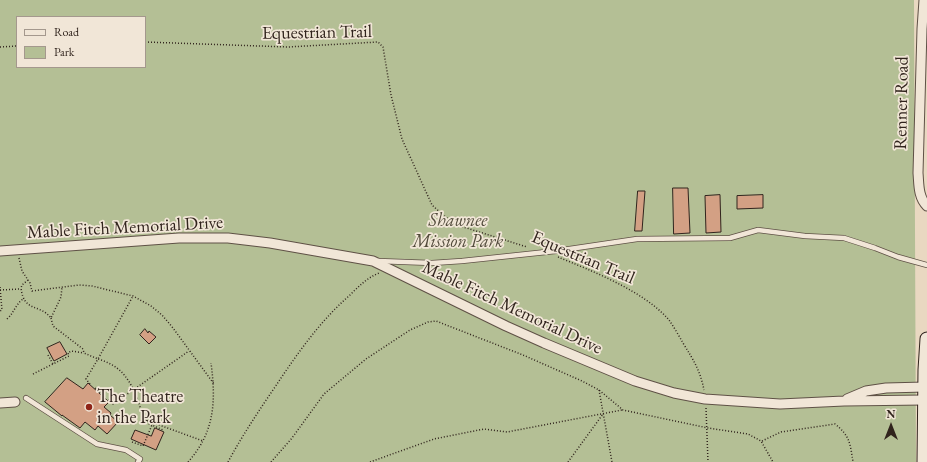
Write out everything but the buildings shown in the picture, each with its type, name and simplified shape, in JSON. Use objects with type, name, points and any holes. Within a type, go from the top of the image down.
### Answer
[{"type":"main road","points":[[924,462],[927,339]]},
{"type":"street","name":"Renner Road","points":[[924,0],[918,173],[919,190],[923,202],[927,206]]},
{"type":"street","name":"Mable Fitch Memorial Drive","points":[[0,251],[139,240],[210,238],[270,243],[373,261],[506,326],[634,381],[674,393],[705,399],[780,404],[844,401],[926,394]]},
{"type":"street","name":"Mable Fitch Memorial Drive","points":[[844,401],[866,391],[886,388],[926,394]]},
{"type":"street","points":[[0,403],[15,402]]},
{"type":"lane","points":[[373,261],[432,263],[544,252],[637,239],[730,238],[758,230],[819,237],[844,238],[898,257],[927,265]]},
{"type":"lane","points":[[26,398],[97,444],[126,450],[140,459],[138,462]]},
{"type":"path","name":"Equestrian Trail","points":[[146,42],[288,47],[378,42],[383,47],[391,95],[402,139],[432,205],[456,225],[544,252],[588,270],[640,296],[669,320],[698,366],[702,379],[708,428],[708,462]]},
{"type":"path","points":[[0,47],[16,46]]},
{"type":"path","points":[[18,256],[22,271],[28,280],[32,291],[62,287],[92,286],[133,296],[151,306],[162,315],[173,328],[214,384]]},
{"type":"path","points":[[228,462],[243,435],[291,363],[322,323],[343,301],[369,278],[388,268]]},
{"type":"path","points":[[28,280],[22,285],[21,289],[23,299],[28,305],[46,312],[51,318],[53,326],[83,349],[84,353]]},
{"type":"path","points":[[0,287],[2,310],[0,311]]},
{"type":"path","points":[[51,318],[61,297],[63,291],[62,287]]},
{"type":"path","points":[[0,290],[21,289]]},
{"type":"path","points":[[90,384],[86,379],[133,296]]},
{"type":"path","points":[[7,319],[12,314],[17,304],[23,299]]},
{"type":"path","points":[[271,462],[292,438],[324,394],[366,359],[410,330],[428,322],[436,321],[502,346],[599,390],[622,410]]},
{"type":"path","points":[[108,400],[113,404],[189,350]]},
{"type":"path","points":[[33,374],[69,356],[68,353],[71,351],[84,353],[98,358],[111,364],[124,375],[133,390],[143,419],[203,441]]},
{"type":"path","points":[[48,355],[53,364]]},
{"type":"path","points":[[188,462],[196,454],[203,441],[209,426],[213,409],[214,384],[211,363]]},
{"type":"path","points":[[95,388],[103,396]]},
{"type":"path","points":[[599,390],[612,462]]},
{"type":"path","points":[[370,462],[434,439],[484,429],[507,432],[622,410],[708,428],[748,434],[761,441],[774,462]]},
{"type":"path","points":[[568,462],[603,414]]},
{"type":"path","points":[[147,420],[146,423],[163,430]]},
{"type":"path","points":[[761,441],[781,432],[834,424],[845,432],[850,443],[853,462]]},
{"type":"path","points":[[132,442],[143,446],[152,425]]},
{"type":"green space","name":"Shawnee Mission Park","points":[[0,0],[914,0],[916,462],[0,462]]},
{"type":"place","name":"The Theatre in the Park","points":[[89,407]]}]
